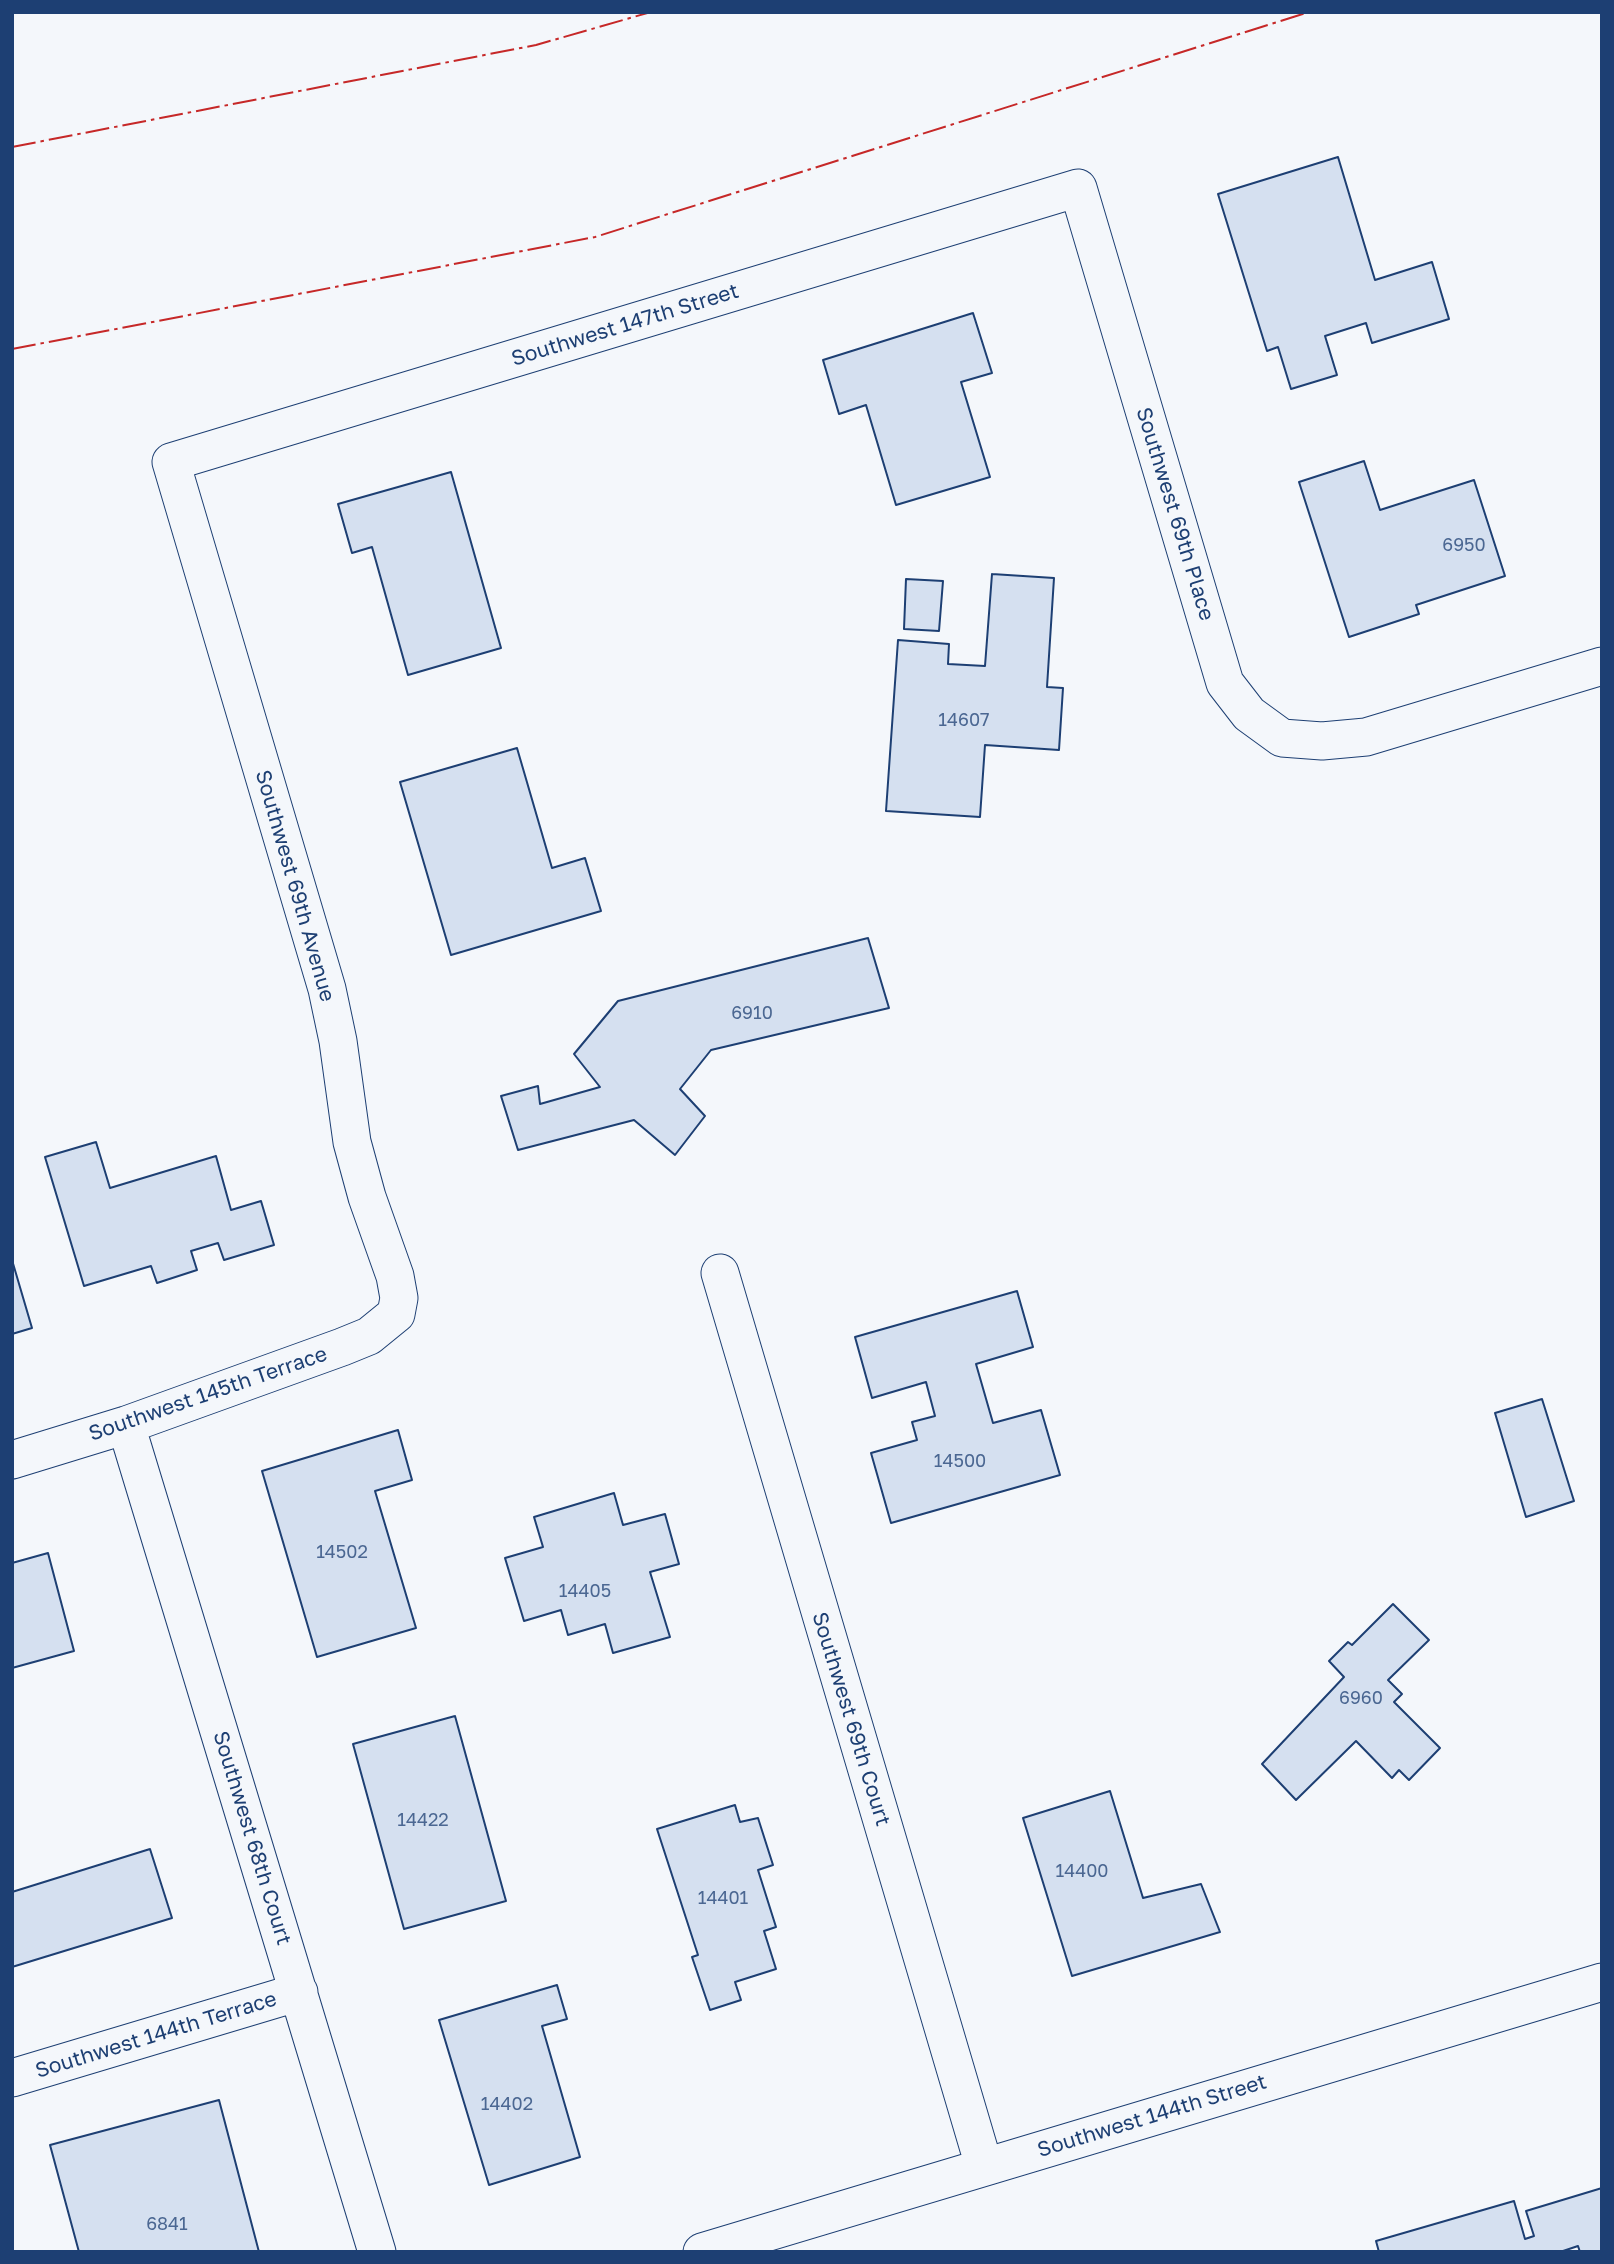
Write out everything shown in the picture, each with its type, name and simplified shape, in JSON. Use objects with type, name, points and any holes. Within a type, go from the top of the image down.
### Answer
[{"type":"street","name":"Southwest 147th Street","points":[[171,462],[1078,188]]},
{"type":"street","name":"Southwest 69th Place","points":[[1078,188],[1225,682],[1249,714],[1282,737],[1322,741],[1366,737],[1602,666]]},
{"type":"street","name":"Southwest 69th Avenue","points":[[171,462],[327,989],[338,1041],[352,1142],[367,1198],[395,1276],[397,1314]]},
{"type":"street","name":"Southwest 69th Court","points":[[719,1273],[984,2166]]},
{"type":"street","name":"Southwest 145th Terrace","points":[[12,1460],[126,1425],[360,1340],[387,1325],[397,1314]]},
{"type":"street","name":"Southwest 68th Court","points":[[126,1425],[377,2252]]},
{"type":"street","name":"Southwest 144th Street","points":[[702,2252],[1602,1982]]},
{"type":"street","name":"Southwest 144th Terrace","points":[[12,2078],[299,1992]]},
{"type":"building","points":[[1338,157],[1375,280],[1432,262],[1449,319],[1372,343],[1366,323],[1325,336],[1337,375],[1291,389],[1278,347],[1267,351],[1218,194]]},
{"type":"building","points":[[973,313],[992,373],[961,382],[990,477],[896,505],[866,405],[839,414],[823,360]]},
{"type":"building","points":[[1364,461],[1380,510],[1474,480],[1505,576],[1416,605],[1419,614],[1349,637],[1299,482]]},
{"type":"building","points":[[451,472],[501,648],[408,675],[372,547],[352,553],[338,504]]},
{"type":"building","points":[[992,574],[1054,578],[1047,687],[1063,688],[1059,750],[985,745],[980,817],[886,811],[898,640],[949,644],[948,664],[985,666]]},
{"type":"building","points":[[906,579],[943,581],[939,631],[904,629]]},
{"type":"building","points":[[517,748],[552,868],[585,858],[601,911],[451,955],[400,782]]},
{"type":"building","points":[[868,938],[889,1008],[711,1050],[680,1089],[705,1116],[675,1155],[634,1120],[518,1150],[501,1096],[538,1086],[540,1104],[600,1087],[574,1054],[618,1001]]},
{"type":"building","points":[[96,1142],[110,1188],[216,1156],[231,1210],[261,1201],[274,1245],[224,1260],[218,1243],[191,1251],[197,1270],[157,1283],[151,1266],[84,1286],[45,1157]]},
{"type":"building","points":[[12,1260],[32,1328],[12,1334]]},
{"type":"building","points":[[1017,1291],[1033,1347],[976,1364],[993,1423],[1041,1410],[1060,1475],[891,1523],[871,1453],[917,1440],[912,1422],[935,1416],[926,1382],[872,1398],[855,1337]]},
{"type":"building","points":[[1542,1399],[1574,1501],[1526,1517],[1495,1413]]},
{"type":"building","points":[[398,1430],[412,1480],[375,1491],[416,1628],[317,1657],[262,1471]]},
{"type":"building","points":[[614,1493],[623,1525],[665,1514],[679,1564],[650,1572],[670,1637],[613,1653],[605,1624],[568,1635],[561,1610],[524,1621],[505,1558],[543,1547],[534,1517]]},
{"type":"building","points":[[48,1553],[74,1651],[12,1668],[12,1563]]},
{"type":"building","points":[[1393,1604],[1429,1640],[1388,1680],[1402,1694],[1394,1702],[1440,1748],[1409,1780],[1399,1770],[1392,1778],[1356,1741],[1296,1800],[1262,1764],[1344,1677],[1329,1661],[1348,1642],[1352,1645]]},
{"type":"building","points":[[455,1716],[506,1901],[404,1929],[353,1744]]},
{"type":"building","points":[[1110,1791],[1143,1898],[1201,1884],[1220,1932],[1072,1976],[1023,1818]]},
{"type":"building","points":[[735,1805],[740,1822],[758,1818],[773,1865],[758,1870],[776,1927],[764,1931],[776,1969],[735,1982],[741,2000],[710,2010],[692,1957],[698,1955],[657,1829]]},
{"type":"building","points":[[150,1849],[172,1918],[12,1967],[12,1892]]},
{"type":"building","points":[[557,1985],[567,2019],[542,2026],[580,2157],[489,2185],[439,2020]]},
{"type":"building","points":[[219,2100],[259,2252],[79,2252],[50,2145]]},
{"type":"building","points":[[1602,2188],[1602,2252],[1580,2252],[1578,2246],[1560,2252],[1379,2252],[1376,2241],[1514,2201],[1525,2239],[1534,2236],[1526,2211]]},
{"type":"power","points":[[12,147],[536,45],[651,12]]},
{"type":"power","points":[[12,349],[595,237],[1309,12]]}]
